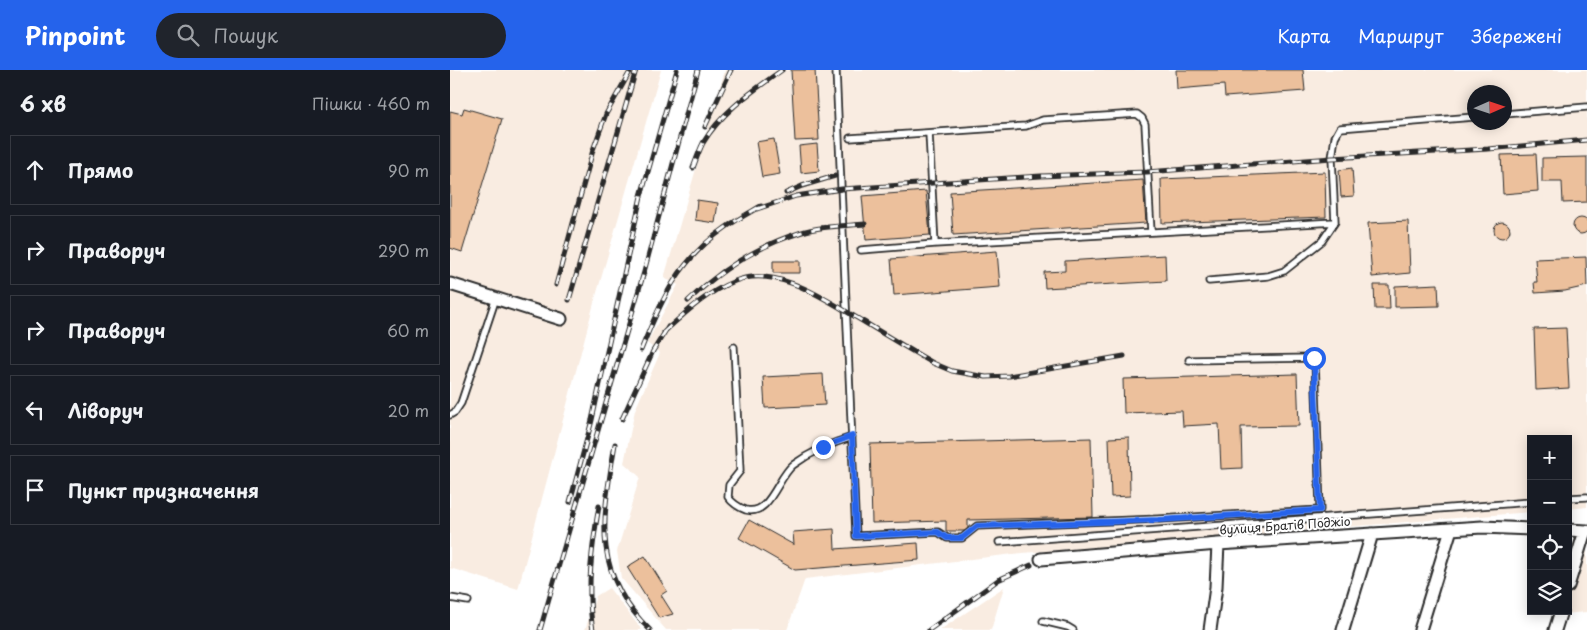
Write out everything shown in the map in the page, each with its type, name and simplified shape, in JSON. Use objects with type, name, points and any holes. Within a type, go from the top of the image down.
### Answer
[{"type":"street","points":[[450,284],[561,319]]},
{"type":"street","name":"вулиця Братів Поджіо","points":[[1041,558],[1218,544],[1482,527],[1527,529]]},
{"type":"street","points":[[1420,630],[1451,529]]},
{"type":"street","points":[[1572,530],[1586,531],[1572,574]]},
{"type":"street","points":[[1343,630],[1372,534]]},
{"type":"street","points":[[1210,630],[1216,587],[1218,544]]},
{"type":"street","points":[[1555,630],[1560,615]]},
{"type":"lane","points":[[836,70],[856,536],[938,532],[947,538],[962,538],[977,526],[1159,520],[1320,510],[1314,358],[1189,360]]},
{"type":"lane","points":[[1512,113],[1587,107]]},
{"type":"lane","points":[[850,138],[1026,126],[1043,120],[1136,114],[1142,118],[1145,124],[1151,232]]},
{"type":"lane","points":[[1208,281],[1268,276],[1284,271],[1322,242],[1335,222],[1332,158],[1335,137],[1340,128],[1467,118]]},
{"type":"lane","points":[[929,133],[935,244]]},
{"type":"lane","points":[[861,250],[935,244],[1335,222]]},
{"type":"lane","points":[[450,415],[455,412],[461,403],[496,298]]},
{"type":"lane","points":[[734,347],[740,471],[730,485],[728,497],[733,504],[752,511],[763,507],[792,466],[823,447],[852,436]]},
{"type":"lane","points":[[1572,498],[1587,497]]},
{"type":"lane","points":[[999,542],[1527,502]]},
{"type":"lane","points":[[450,598],[468,601]]},
{"type":"lane","points":[[1043,621],[1073,630]]},
{"type":"shaded area","points":[[450,70],[661,70],[594,303],[518,589],[450,568]]},
{"type":"shaded area","points":[[725,70],[1587,70],[1587,507],[1572,509],[1572,435],[1527,435],[1527,512],[1022,553],[805,579],[787,630],[666,630],[621,578],[617,551],[640,477],[624,463],[635,410],[660,353],[647,343],[678,285],[664,278]]},
{"type":"shaded area","points":[[1585,543],[1587,543],[1587,612],[1572,613],[1572,584]]},
{"type":"shaded area","points":[[1004,587],[991,630],[940,630]]},
{"type":"shaded area","points":[[609,588],[642,630],[585,630],[596,596]]},
{"type":"building","points":[[791,70],[815,70],[819,140],[795,141]]},
{"type":"building","points":[[1176,70],[1303,70],[1305,91],[1225,97],[1224,85],[1177,89]]},
{"type":"building","points":[[464,108],[502,119],[462,252],[450,248],[450,111],[462,114]]},
{"type":"building","points":[[774,139],[780,174],[762,177],[756,142]]},
{"type":"building","points":[[817,144],[819,171],[801,173],[799,146]]},
{"type":"building","points":[[1536,154],[1538,191],[1503,194],[1501,155]]},
{"type":"building","points":[[1587,157],[1587,202],[1563,203],[1562,182],[1542,182],[1542,158]]},
{"type":"building","points":[[1352,168],[1354,196],[1341,197],[1339,170]]},
{"type":"building","points":[[1325,172],[1326,217],[1162,223],[1161,179]]},
{"type":"building","points":[[1143,180],[1146,223],[953,235],[950,192]]},
{"type":"building","points":[[926,191],[930,235],[866,240],[862,196]]},
{"type":"building","points":[[697,200],[718,203],[715,223],[695,220]]},
{"type":"building","points":[[1581,218],[1586,221],[1588,229],[1584,233],[1578,233],[1574,229],[1574,223],[1578,219]]},
{"type":"building","points":[[1408,221],[1410,273],[1372,277],[1368,223]]},
{"type":"building","points":[[1502,222],[1510,230],[1502,238],[1494,230]]},
{"type":"building","points":[[997,251],[1000,287],[894,295],[891,259]]},
{"type":"building","points":[[1165,255],[1166,281],[1045,288],[1044,272],[1065,271],[1065,261]]},
{"type":"building","points":[[1586,257],[1587,286],[1565,291],[1535,293],[1534,282],[1537,282],[1535,259]]},
{"type":"building","points":[[773,261],[800,261],[800,273],[773,273]]},
{"type":"building","points":[[1438,284],[1439,306],[1395,307],[1395,286]]},
{"type":"building","points":[[1374,285],[1389,285],[1390,309],[1375,309]]},
{"type":"building","points":[[1566,328],[1569,388],[1536,390],[1534,329]]},
{"type":"building","points":[[823,374],[825,405],[765,408],[763,377]]},
{"type":"building","points":[[1297,374],[1299,426],[1241,427],[1242,468],[1221,469],[1219,424],[1183,426],[1182,411],[1124,413],[1123,379]]},
{"type":"building","points":[[1129,437],[1130,496],[1111,497],[1109,438]]},
{"type":"building","points":[[1091,438],[1093,517],[968,520],[968,531],[946,531],[946,521],[872,523],[870,444]]},
{"type":"building","points":[[749,520],[794,545],[793,532],[834,529],[835,549],[918,543],[919,560],[795,570],[739,538]]},
{"type":"building","points":[[645,556],[667,591],[661,595],[673,614],[659,618],[627,567]]},
{"type":"railway","points":[[556,285],[593,150],[606,114],[631,70]]},
{"type":"railway","points":[[569,300],[636,70]]},
{"type":"railway","points":[[570,502],[592,420],[641,196],[677,70]]},
{"type":"railway","points":[[540,630],[644,272],[698,70]]},
{"type":"railway","points":[[705,127],[731,70]]},
{"type":"railway","points":[[693,168],[703,143],[719,121],[739,102],[782,70]]},
{"type":"railway","points":[[757,209],[796,196],[842,189],[1041,176],[1147,172],[1332,158],[1488,149],[1587,140]]},
{"type":"railway","points":[[786,193],[835,176]]},
{"type":"railway","points":[[641,350],[664,298],[683,267],[709,240],[729,225],[761,206]]},
{"type":"railway","points":[[688,301],[726,270],[754,252],[784,238],[815,229],[865,224]]},
{"type":"railway","points":[[664,332],[697,303],[715,291],[735,281],[751,277],[768,277],[785,281],[819,296],[933,363],[952,371],[986,377],[1009,376],[1124,356]]},
{"type":"railway","points":[[622,419],[653,351],[668,327]]},
{"type":"railway","points":[[615,444],[605,520],[609,565],[618,587],[631,608],[650,630]]},
{"type":"railway","points":[[593,630],[590,583],[592,552],[599,506]]},
{"type":"railway","points":[[929,630],[998,580],[1031,565]]},
{"type":"route","points":[[823,447],[852,436],[856,536],[938,532],[947,538],[962,538],[977,526],[1159,520],[1320,510],[1314,358]]}]
